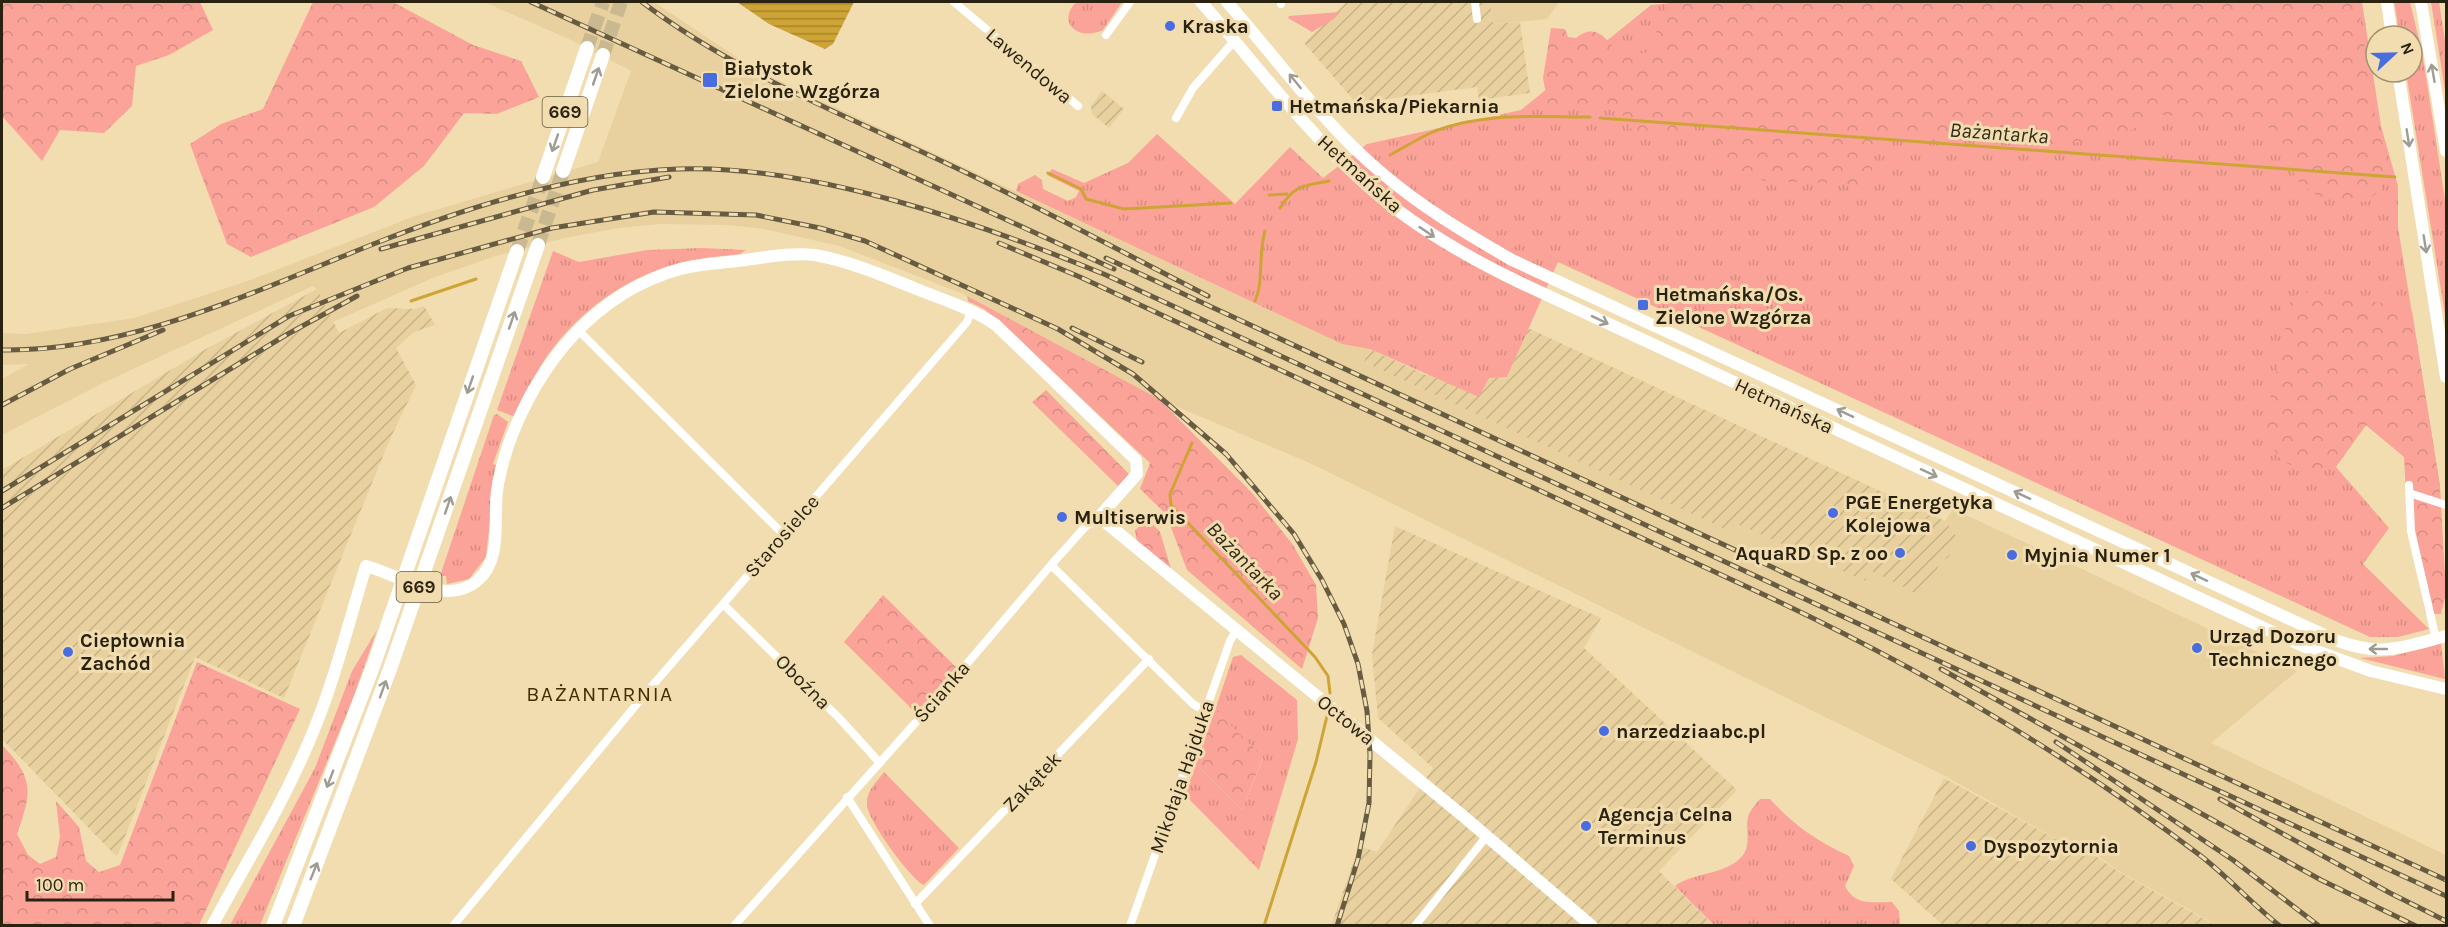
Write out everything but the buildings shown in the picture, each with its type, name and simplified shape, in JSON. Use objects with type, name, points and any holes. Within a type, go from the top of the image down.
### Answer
[{"type":"main road","name":"Hetmańska","points":[[1201,2],[1359,179],[1435,237],[1523,284],[2303,646],[2371,672],[2446,689]]},
{"type":"main road","name":"Hetmańska","points":[[1227,2],[1334,125],[1382,173],[1436,216],[1512,260],[2335,640],[2361,650],[2384,649],[2441,637]]},
{"type":"main road","points":[[2387,2],[2390,24]]},
{"type":"main road","points":[[2421,2],[2446,151]]},
{"type":"main road","name":"669","points":[[543,177],[587,48]]},
{"type":"main road","name":"669","points":[[563,171],[603,56]]},
{"type":"main road","points":[[2400,84],[2446,376]]},
{"type":"main road","points":[[1320,138],[1334,125]]},
{"type":"main road","name":"669","points":[[293,926],[390,669],[538,245]]},
{"type":"main road","name":"669","points":[[272,926],[370,674],[517,251]]},
{"type":"main road","points":[[212,926],[274,813],[309,742],[334,672],[366,566],[448,592],[470,587],[490,566],[495,548],[497,492],[509,443],[545,372],[578,329],[616,297],[656,278],[710,264],[780,255],[812,255],[835,260],[971,311]]},
{"type":"main road","name":"Ścianka","points":[[971,311],[996,325],[1132,454],[1137,474],[1099,518]]},
{"type":"main road","points":[[1905,462],[1913,444]]},
{"type":"main road","name":"Octowa","points":[[1099,518],[1592,926]]},
{"type":"main road","points":[[2303,646],[2316,639],[2335,640]]},
{"type":"street","name":"Lawendowa","points":[[954,2],[1078,106]]},
{"type":"street","points":[[1106,34],[1130,2]]},
{"type":"street","points":[[1475,2],[1477,19]]},
{"type":"street","points":[[1176,118],[1193,88],[1235,40]]},
{"type":"street","name":"Starosielce","points":[[453,926],[723,604],[960,330],[971,311]]},
{"type":"street","points":[[578,329],[783,534]]},
{"type":"street","points":[[2441,637],[2411,531],[2409,489],[2446,505]]},
{"type":"street","name":"Ścianka","points":[[734,926],[847,797],[880,763],[1051,565],[1085,527],[1099,518]]},
{"type":"street","points":[[1051,565],[1193,704],[1205,711]]},
{"type":"street","name":"Oboźna","points":[[723,604],[840,718],[880,763]]},
{"type":"street","name":"Mikołaja Hajduka","points":[[1130,926],[1205,711],[1236,630]]},
{"type":"street","name":"Zakątek","points":[[915,904],[1149,659]]},
{"type":"street","points":[[847,797],[930,926]]},
{"type":"street","points":[[1415,926],[1486,837]]},
{"type":"shaded area","points":[[484,2],[654,2],[756,70],[1342,344],[1370,349],[1364,362],[1725,528],[1730,520],[1865,580],[1870,570],[1930,588],[1940,562],[1949,557],[1956,536],[1945,521],[1953,509],[2080,568],[2297,671],[2211,743],[2446,855],[2446,925],[2217,925],[2119,871],[2085,847],[2072,848],[1945,776],[1312,464],[1159,399],[961,293],[839,246],[764,229],[728,225],[660,224],[618,228],[565,238],[496,256],[435,277],[333,322],[317,289],[313,286],[105,382],[2,435],[2,379],[29,364],[2,365],[2,333],[26,334],[134,318],[245,282],[415,216],[598,162],[631,71],[571,40]]},
{"type":"shaded area","points":[[737,2],[854,2],[833,44],[825,49],[769,24]]},
{"type":"shaded area","points":[[1347,2],[1490,2],[1493,24],[1520,22],[1530,93],[1479,100],[1477,87],[1380,100],[1363,111],[1304,43]]},
{"type":"shaded area","points":[[1490,2],[1559,2],[1547,19],[1493,24]]},
{"type":"shaded area","points":[[1102,91],[1124,109],[1109,128],[1092,114],[1091,106]]},
{"type":"shaded area","points":[[317,289],[339,333],[387,308],[415,309],[424,306],[435,325],[414,332],[396,348],[416,385],[390,439],[284,698],[195,657],[117,857],[2,739],[2,470],[206,349]]},
{"type":"shaded area","name":"PGE Energetyka Kolejowa","points":[[1528,328],[1945,521],[1956,536],[1949,557],[1940,562],[1930,588],[1921,585],[1917,594],[1870,570],[1865,581],[1731,521],[1725,529],[1364,362],[1370,349],[1426,375],[1507,377]]},
{"type":"shaded area","points":[[1395,526],[1601,618],[1584,648],[1737,790],[1659,871],[1713,925],[1331,926],[1359,846],[1377,852],[1433,768],[1378,718],[1372,654]]},
{"type":"shaded area","points":[[1944,778],[2072,848],[2085,849],[2119,872],[2215,925],[1943,925],[1891,879]]},
{"type":"green space","points":[[2,2],[200,2],[213,30],[169,55],[136,66],[132,106],[104,133],[60,130],[42,161],[2,116]]},
{"type":"green space","points":[[313,2],[393,2],[473,45],[521,61],[539,97],[497,114],[464,113],[424,166],[374,207],[251,257],[227,244],[190,144],[221,124],[263,109]]},
{"type":"green space","points":[[1076,2],[1122,2],[1103,30],[1086,33],[1079,32],[1069,23],[1070,10]]},
{"type":"green space","points":[[1682,2],[2362,2],[2365,24],[2364,84],[2375,84],[2381,126],[2398,186],[2398,227],[2440,486],[2366,425],[2336,467],[2389,528],[2363,564],[2429,629],[2398,637],[2370,637],[1558,262],[1507,377],[1489,378],[1479,397],[1370,349],[1342,344],[1016,191],[1018,184],[1035,175],[1042,180],[1043,189],[1068,201],[1076,197],[1079,191],[1047,175],[1052,169],[1084,183],[1128,163],[1157,134],[1235,204],[1290,147],[1323,178],[1367,144],[1521,110],[1651,5]]},
{"type":"green space","points":[[2358,2],[2364,41],[2364,84],[2370,84],[2377,127],[2387,157],[2381,190],[2365,202],[2340,202],[2314,194],[2296,180],[2286,147],[2263,121],[2162,115],[2120,135],[2056,146],[1877,133],[1869,189],[1854,184],[1764,181],[1730,167],[1712,127],[1703,121],[1693,124],[1667,140],[1631,129],[1623,115],[1609,109],[1548,105],[1543,78],[1551,28],[1565,29],[1568,37],[1576,38],[1583,33],[1596,32],[1621,55],[1647,53],[1669,3]]},
{"type":"green space","points":[[2394,2],[2410,2],[2415,24],[2398,24]]},
{"type":"green space","points":[[2431,2],[2439,2],[2446,46],[2446,97]]},
{"type":"green space","points":[[1340,12],[1334,19],[1312,32],[1288,18],[1289,16]]},
{"type":"green space","points":[[2424,63],[2446,206],[2446,321],[2408,84],[2424,84]]},
{"type":"green space","points":[[702,248],[746,250],[740,254],[703,258],[667,267],[624,286],[585,314],[553,348],[530,385],[515,417],[497,410],[553,251],[579,262],[647,250]]},
{"type":"green space","points":[[2307,291],[2401,306],[2412,311],[2440,486],[2446,593],[2441,614],[2426,614],[2408,531],[2404,457],[2366,425],[2335,467],[2302,470],[2282,461],[2270,444],[2266,417],[2278,366],[2288,345],[2283,317],[2292,297]]},
{"type":"green space","points":[[967,296],[1159,399],[1253,494],[1293,545],[1316,585],[1318,618],[1302,669],[1187,570],[1166,514],[1140,489],[1150,463],[1000,322],[984,309],[968,301]]},
{"type":"green space","points":[[1046,390],[1129,474],[1118,486],[1032,402]]},
{"type":"green space","points":[[497,414],[508,422],[493,464],[496,465],[486,557],[469,579],[447,584],[446,576],[440,576],[494,415]]},
{"type":"green space","points":[[1144,522],[1151,522],[1160,532],[1172,572],[1137,543],[1135,530]]},
{"type":"green space","points":[[883,595],[956,667],[916,713],[844,642]]},
{"type":"green space","points":[[377,630],[352,701],[260,925],[230,925],[315,768],[352,671]]},
{"type":"green space","points":[[2441,643],[2445,679],[2360,658],[2393,656]]},
{"type":"green space","points":[[1241,655],[1297,700],[1298,739],[1259,870],[1185,795],[1196,764],[1242,810],[1263,758],[1215,710],[1233,657]]},
{"type":"green space","points":[[197,662],[300,709],[199,925],[2,925],[2,745],[25,777],[27,796],[17,834],[28,855],[40,864],[56,857],[60,837],[56,801],[79,827],[86,861],[99,872],[120,865]]},
{"type":"green space","points":[[1215,710],[1263,757],[1242,810],[1196,764]]},
{"type":"green space","points":[[884,772],[959,848],[924,885],[900,861],[869,812],[868,795]]},
{"type":"green space","points":[[1760,799],[1770,799],[1806,832],[1849,856],[1854,866],[1845,886],[1849,892],[1859,900],[1892,902],[1899,911],[1900,925],[1714,925],[1675,886],[1682,881],[1720,870],[1737,862],[1746,850],[1749,814]]},
{"type":"waterway","name":"Bażantarka","points":[[1390,155],[1435,131],[1473,121],[1531,116],[1590,117]]},
{"type":"waterway","name":"Bażantarka","points":[[1600,118],[2395,177]]},
{"type":"waterway","points":[[1048,173],[1081,189],[1086,199],[1124,209],[1231,203]]},
{"type":"waterway","name":"Bażantarka","points":[[1280,208],[1285,200],[1300,188],[1329,181]]},
{"type":"waterway","points":[[1269,195],[1287,194]]},
{"type":"waterway","name":"Bażantarka","points":[[1255,301],[1258,293],[1265,231]]},
{"type":"waterway","points":[[411,301],[476,279]]},
{"type":"waterway","name":"Bażantarka","points":[[1192,443],[1170,494],[1171,505],[1315,657],[1328,676],[1330,693]]},
{"type":"waterway","name":"Bażantarka","points":[[1264,926],[1316,762],[1327,716]]},
{"type":"tunnel","points":[[587,48],[603,2]]},
{"type":"tunnel","points":[[603,55],[621,2]]},
{"type":"tunnel","points":[[538,245],[563,171]]},
{"type":"tunnel","points":[[517,251],[543,177]]},
{"type":"railway","points":[[531,2],[1114,269]]},
{"type":"railway","points":[[642,2],[678,27],[753,72],[983,181],[1208,296]]},
{"type":"railway","points":[[2,350],[50,348],[97,341],[144,330],[237,299],[407,231],[482,205],[600,177],[678,169],[730,170],[784,176],[840,187],[952,218],[1006,236],[1106,275],[2446,896]]},
{"type":"railway","points":[[381,249],[593,190],[669,177]]},
{"type":"railway","points":[[2,491],[289,316],[408,268],[552,228],[654,212],[756,215],[820,228],[865,241],[1058,329],[1133,374],[1226,454],[1294,534],[1322,580],[1344,624],[1358,664],[1367,711],[1370,754],[1369,803],[1358,859],[1337,926]]},
{"type":"railway","points":[[999,243],[1080,277],[1756,591],[1872,648],[2041,745],[2149,817],[2201,856],[2280,926]]},
{"type":"railway","points":[[1106,258],[2446,880]]},
{"type":"railway","points":[[2,508],[286,335],[357,296]]},
{"type":"railway","points":[[1072,328],[1142,362]]},
{"type":"railway","points":[[2,405],[70,369],[163,330]]},
{"type":"railway","points":[[1941,669],[2321,880],[2416,926]]},
{"type":"railway","points":[[2056,742],[2233,860],[2319,926]]},
{"type":"railway","points":[[2220,799],[2390,893],[2446,921]]},
{"type":"place","name":"Kraska","points":[[1170,26]]},
{"type":"place","name":"Białystok Zielone Wzgórza","points":[[710,80]]},
{"type":"place","name":"Hetmańska/Piekarnia","points":[[1277,106]]},
{"type":"place","name":"Hetmańska/Os. Zielone Wzgórza","points":[[1643,305]]},
{"type":"place","name":"PGE Energetyka Kolejowa","points":[[1833,513]]},
{"type":"place","name":"Multiserwis","points":[[1062,517]]},
{"type":"place","name":"AquaRD Sp. z oo","points":[[1900,553]]},
{"type":"place","name":"Myjnia Numer 1","points":[[2012,555]]},
{"type":"place","name":"Urząd Dozoru Technicznego","points":[[2197,648]]},
{"type":"place","name":"Ciepłownia Zachód","points":[[68,652]]},
{"type":"place","name":"narzedziaabc.pl","points":[[1604,731]]},
{"type":"place","name":"Agencja Celna Terminus","points":[[1586,826]]},
{"type":"place","name":"Dyspozytornia","points":[[1971,846]]},
{"type":"district","name":"BAŻANTARNIA","points":[[600,694]]}]
